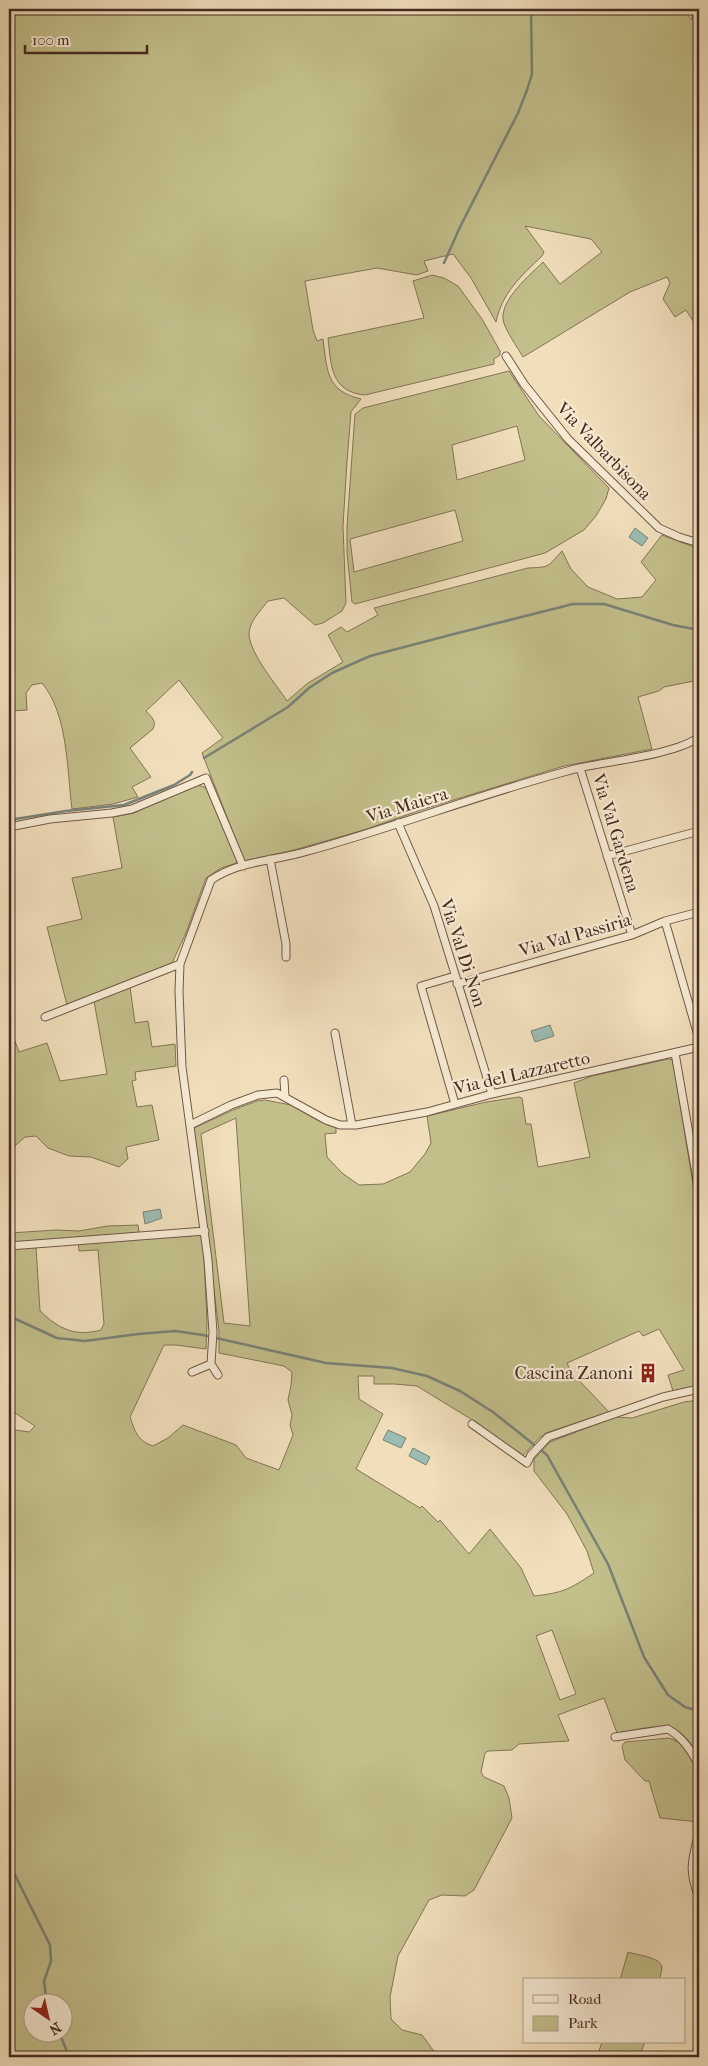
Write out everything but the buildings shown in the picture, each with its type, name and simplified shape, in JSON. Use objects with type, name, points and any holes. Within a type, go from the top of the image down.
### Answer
[{"type":"street","name":"Via Valbarbisona","points":[[506,356],[524,384],[568,439],[654,524],[679,537],[699,543]]},
{"type":"street","name":"Via Maiera","points":[[211,1364],[213,1332],[204,1231],[182,1067],[179,991],[180,964],[211,880],[221,873],[243,866],[306,852],[580,768],[676,748],[693,742],[699,737]]},
{"type":"street","name":"Via Val Gardena","points":[[580,768],[632,935]]},
{"type":"street","points":[[9,827],[50,819],[112,814],[132,809],[206,778],[243,866]]},
{"type":"street","name":"Via Val Di Non","points":[[398,824],[434,906],[492,1094]]},
{"type":"street","points":[[607,856],[699,831]]},
{"type":"street","points":[[270,859],[286,944],[286,957]]},
{"type":"street","name":"Via Val Passiria","points":[[457,984],[632,935],[665,921],[699,912]]},
{"type":"street","points":[[665,921],[699,1038]]},
{"type":"street","points":[[45,1017],[180,964]]},
{"type":"street","points":[[455,976],[422,986],[455,1104]]},
{"type":"street","points":[[335,1033],[352,1125]]},
{"type":"street","name":"Via del Lazzaretto","points":[[190,1125],[231,1105],[258,1095],[277,1093],[326,1120],[340,1125],[352,1125],[427,1112],[492,1094],[676,1053],[699,1046]]},
{"type":"street","points":[[676,1053],[699,1191]]},
{"type":"street","points":[[284,1080],[285,1096]]},
{"type":"street","points":[[9,1246],[204,1231]]},
{"type":"street","points":[[192,1372],[211,1364],[218,1375]]},
{"type":"street","points":[[472,1424],[527,1463],[531,1455],[545,1440],[663,1397],[699,1389]]},
{"type":"street","points":[[615,1737],[668,1729],[680,1736],[691,1750],[699,1766]]},
{"type":"street","points":[[697,1899],[691,1870],[699,1832]]},
{"type":"green space","points":[[9,9],[682,9],[692,20],[691,9],[699,9],[699,318],[693,321],[686,310],[675,317],[663,299],[670,283],[667,277],[630,292],[523,357],[508,333],[503,319],[504,311],[511,296],[543,262],[560,284],[602,252],[591,239],[525,226],[544,252],[513,286],[503,302],[496,322],[471,278],[453,254],[424,261],[428,271],[417,275],[377,268],[305,281],[313,330],[317,341],[323,339],[330,378],[341,391],[361,399],[351,412],[347,461],[343,526],[346,603],[342,611],[323,623],[315,625],[284,598],[268,601],[253,621],[249,634],[250,642],[264,669],[287,701],[308,683],[343,662],[328,635],[341,627],[347,632],[378,615],[374,608],[528,568],[545,566],[551,563],[562,551],[571,569],[588,587],[617,599],[642,597],[656,580],[641,562],[662,535],[699,549],[699,680],[664,687],[659,691],[638,697],[652,749],[564,766],[421,810],[364,830],[294,850],[244,861],[202,753],[223,738],[179,680],[146,711],[154,721],[153,729],[130,748],[151,777],[132,787],[138,797],[113,804],[72,809],[62,726],[51,696],[42,683],[32,685],[26,693],[27,710],[9,711]]},
{"type":"green space","points":[[432,275],[444,278],[458,286],[482,319],[500,351],[500,355],[494,359],[494,364],[365,395],[345,389],[339,383],[332,368],[328,338],[424,318],[413,281]]},
{"type":"green space","points":[[509,371],[539,416],[609,488],[606,499],[596,516],[584,530],[545,553],[355,604],[352,602],[347,553],[347,526],[355,414],[363,408]],"holes":[[[517,426],[525,460],[457,480],[452,445]],[[455,510],[463,541],[354,572],[350,539]]]},
{"type":"green space","points":[[196,785],[205,788],[211,795],[238,861],[237,863],[221,868],[206,878],[186,933],[172,963],[67,1005],[47,927],[82,919],[72,878],[122,868],[113,817],[134,813]]},
{"type":"green space","points":[[130,987],[135,1023],[148,1021],[152,1047],[175,1044],[176,1066],[135,1072],[136,1080],[132,1081],[137,1107],[152,1105],[159,1140],[126,1147],[128,1159],[119,1167],[91,1157],[69,1156],[48,1148],[36,1136],[25,1137],[9,1151],[9,1025],[19,1052],[47,1043],[60,1081],[107,1074],[94,1001]]},
{"type":"green space","points":[[668,1059],[673,1060],[699,1222],[699,1387],[673,1391],[668,1375],[684,1370],[659,1329],[643,1336],[639,1331],[567,1363],[571,1372],[609,1412],[546,1433],[518,1461],[470,1427],[474,1421],[417,1386],[374,1384],[374,1376],[358,1376],[359,1399],[383,1414],[356,1469],[420,1508],[422,1506],[438,1522],[440,1520],[469,1554],[490,1529],[521,1568],[534,1596],[559,1592],[572,1587],[594,1573],[587,1551],[567,1514],[534,1471],[534,1459],[550,1442],[615,1417],[632,1418],[684,1402],[699,1400],[699,1760],[692,1745],[684,1736],[666,1727],[644,1728],[617,1733],[604,1698],[558,1715],[569,1741],[519,1744],[512,1750],[488,1751],[485,1753],[481,1772],[484,1777],[504,1786],[509,1798],[512,1818],[474,1890],[465,1896],[442,1895],[429,1900],[398,1956],[390,1997],[391,2019],[402,2030],[422,2035],[438,2057],[9,2057],[9,1432],[16,1430],[29,1432],[35,1426],[9,1409],[9,1233],[57,1230],[79,1231],[108,1226],[138,1225],[140,1239],[199,1235],[203,1238],[207,1321],[206,1349],[164,1345],[130,1417],[140,1439],[153,1446],[168,1438],[183,1425],[236,1445],[246,1458],[279,1470],[293,1435],[290,1425],[292,1415],[288,1400],[292,1372],[284,1366],[219,1353],[219,1331],[194,1128],[257,1101],[265,1100],[291,1105],[317,1120],[336,1128],[336,1133],[325,1134],[327,1157],[342,1173],[359,1185],[383,1184],[410,1172],[425,1154],[431,1143],[427,1116],[486,1102],[519,1097],[522,1098],[526,1124],[531,1124],[538,1167],[590,1157],[574,1083],[592,1076]],"holes":[[[236,1118],[250,1326],[224,1323],[201,1134]],[[78,1239],[79,1251],[98,1250],[104,1324],[101,1330],[83,1333],[61,1327],[40,1311],[36,1247]],[[552,1630],[576,1694],[560,1700],[536,1636]]]},
{"type":"green space","points":[[669,1738],[685,1747],[697,1768],[699,1774],[699,1822],[660,1818],[649,1781],[645,1781],[625,1760],[622,1746],[625,1742]]},
{"type":"green space","points":[[628,1952],[653,1959],[662,1967],[660,1978],[621,1978]]},
{"type":"green space","points":[[601,2044],[644,2044],[639,2057],[597,2057]]},
{"type":"water","points":[[635,528],[648,538],[642,546],[629,537]]},
{"type":"water","points":[[550,1025],[554,1036],[535,1042],[531,1031]]},
{"type":"water","points":[[160,1209],[162,1218],[145,1224],[143,1212]]},
{"type":"water","points":[[388,1430],[406,1438],[401,1448],[383,1440]]},
{"type":"water","points":[[413,1448],[430,1457],[426,1465],[409,1456]]},
{"type":"waterway","points":[[444,263],[460,227],[518,113],[527,90],[532,74],[531,9]]},
{"type":"waterway","points":[[204,758],[288,707],[309,688],[332,673],[370,656],[454,634],[573,604],[604,604],[673,625],[699,630]]},
{"type":"waterway","points":[[9,820],[66,811],[124,805],[174,785],[192,772]]},
{"type":"waterway","points":[[9,1316],[57,1338],[85,1341],[175,1331],[203,1335],[326,1363],[392,1368],[427,1376],[460,1391],[493,1412],[547,1455],[608,1564],[644,1657],[668,1695],[685,1707],[699,1711]]},
{"type":"waterway","points":[[12,1869],[50,1945],[51,1961],[44,1981],[46,1994]]},
{"type":"waterway","points":[[64,2044],[69,2057]]},
{"type":"place","name":"Cascina Zanoni","points":[[648,1373]]}]
